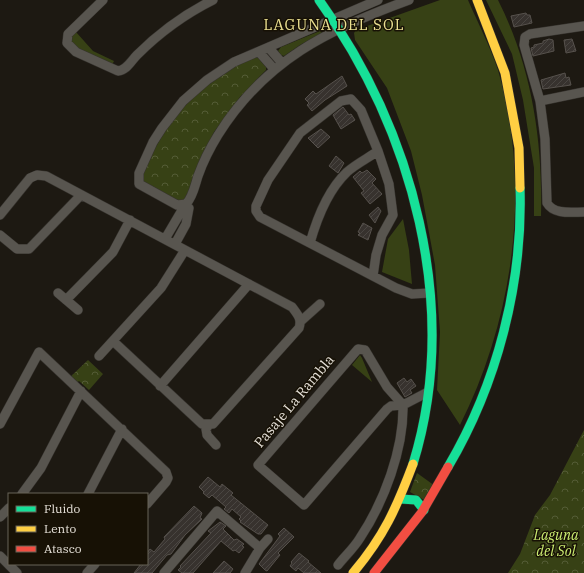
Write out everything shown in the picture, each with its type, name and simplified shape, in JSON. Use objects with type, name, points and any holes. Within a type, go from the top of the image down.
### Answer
[{"type":"street","points":[[103,0],[68,34],[67,43],[76,52],[118,71],[124,69],[166,29],[212,0]]},
{"type":"street","points":[[319,0],[340,29],[375,91],[399,149],[420,230],[429,293],[431,332],[428,392],[419,445],[401,499],[384,532],[353,573]]},
{"type":"street","points":[[175,244],[187,219],[189,208],[185,205],[177,205],[141,186],[138,181],[138,176],[144,160],[153,142],[170,116],[190,94],[225,68],[378,0]]},
{"type":"street","points":[[164,239],[185,205],[190,200],[206,158],[222,129],[242,102],[274,69],[302,48],[340,29],[409,0]]},
{"type":"street","points":[[374,573],[401,543],[424,510],[457,453],[490,379],[510,310],[520,247],[522,178],[517,119],[503,63],[477,0]]},
{"type":"street","points":[[584,26],[530,34],[525,37],[524,45],[540,101],[546,139],[547,203],[550,208],[555,210],[584,212]]},
{"type":"street","points":[[269,48],[282,63]]},
{"type":"street","points":[[259,52],[274,69]]},
{"type":"street","points":[[540,101],[584,92]]},
{"type":"street","points":[[373,276],[376,255],[382,235],[393,215],[389,184],[378,151],[361,110],[352,99],[341,101],[300,133],[268,180],[256,206],[256,211],[260,217],[310,244],[396,288],[406,292],[429,293]]},
{"type":"street","points":[[310,244],[317,218],[330,195],[347,172],[378,151]]},
{"type":"street","points":[[0,215],[28,181],[37,175],[46,176],[292,308],[301,321]]},
{"type":"street","points":[[0,235],[17,249],[29,249],[81,195]]},
{"type":"street","points":[[66,300],[113,252],[130,220]]},
{"type":"street","points":[[99,356],[161,288],[185,250]]},
{"type":"street","points":[[163,389],[249,284]]},
{"type":"street","points":[[58,293],[78,310]]},
{"type":"street","points":[[113,341],[202,424],[208,426],[213,424],[299,328],[301,321],[320,304]]},
{"type":"street","name":"Pasaje La Rambla","points":[[356,350],[365,350],[387,387],[403,405],[391,406],[387,409],[304,505],[258,466],[356,350]]},
{"type":"street","points":[[0,424],[39,352],[166,472],[168,478],[166,482],[148,503]]},
{"type":"street","points":[[23,493],[42,468],[81,392]]},
{"type":"street","points":[[338,564],[360,539],[383,497],[400,439],[403,421],[403,405],[428,392]]},
{"type":"street","points":[[208,426],[206,429],[207,435],[216,445]]},
{"type":"street","points":[[89,493],[122,430]]},
{"type":"street","points":[[401,499],[416,500],[424,510]]},
{"type":"street","points":[[0,517],[8,509]]},
{"type":"street","points":[[169,571],[217,510],[260,548]]},
{"type":"street","points":[[245,573],[260,548],[268,539]]},
{"type":"street","points":[[0,556],[8,564]]},
{"type":"street","points":[[9,565],[17,573]]},
{"type":"green space","points":[[440,0],[468,0],[488,43],[498,70],[508,114],[514,160],[515,205],[512,251],[505,296],[494,340],[479,384],[460,425],[437,390],[440,332],[435,265],[422,195],[411,151],[387,88],[355,40],[354,33],[356,30]]},
{"type":"green space","points":[[486,0],[498,0],[510,25],[527,78],[533,105],[540,160],[541,216],[534,216],[534,168],[523,100],[512,54]]},
{"type":"green space","points":[[320,31],[322,33],[284,56],[278,51],[281,47]]},
{"type":"green space","points":[[76,32],[93,51],[114,61],[112,65],[73,46],[71,37]]},
{"type":"green space","points":[[257,57],[266,67],[266,70],[240,97],[214,132],[196,171],[186,199],[180,202],[144,184],[142,176],[149,160],[157,144],[176,116],[200,91],[214,80],[242,63]]},
{"type":"green space","points":[[403,219],[409,250],[412,284],[382,272],[388,239]]},
{"type":"green space","points":[[360,355],[362,358],[372,382],[352,365]]},
{"type":"green space","points":[[88,360],[103,374],[89,390],[79,381],[73,386],[67,380]]},
{"type":"green space","name":"Laguna del Sol","points":[[584,430],[584,573],[508,573],[520,554],[535,515],[550,495]]},
{"type":"green space","points":[[417,473],[435,486],[426,501],[410,492]]},
{"type":"building","points":[[526,13],[527,15],[530,15],[532,23],[514,27],[511,16]]},
{"type":"building","points":[[549,39],[553,40],[554,51],[533,56],[531,48],[534,47],[534,45],[543,43],[543,41]]},
{"type":"building","points":[[572,39],[576,51],[566,53],[564,40]]},
{"type":"building","points":[[565,73],[566,78],[569,77],[571,85],[543,89],[541,80]]},
{"type":"building","points":[[342,76],[347,86],[325,100],[312,111],[307,105],[309,103],[305,99],[313,91],[316,94]]},
{"type":"building","points":[[343,107],[355,120],[341,129],[333,115]]},
{"type":"building","points":[[321,129],[330,137],[318,148],[308,138]]},
{"type":"building","points":[[336,156],[344,163],[338,173],[329,166]]},
{"type":"building","points":[[367,170],[376,179],[372,183],[382,194],[370,204],[361,193],[364,191],[353,177],[360,171],[362,173]]},
{"type":"building","points":[[378,207],[381,211],[375,223],[369,215]]},
{"type":"building","points":[[363,223],[372,228],[368,240],[358,235]]},
{"type":"building","points":[[404,378],[407,382],[411,379],[416,386],[410,390],[412,393],[405,397],[397,383]]},
{"type":"building","points":[[208,477],[220,487],[222,484],[233,493],[231,495],[268,525],[261,534],[258,534],[240,522],[241,521],[239,519],[241,517],[232,509],[229,513],[224,509],[226,507],[212,495],[209,498],[203,493],[204,492],[199,487]]},
{"type":"building","points":[[194,506],[202,513],[200,518],[202,519],[185,535],[171,554],[167,555],[152,573],[134,573],[140,565],[148,565],[148,552],[150,549],[154,552],[165,539],[164,537]]},
{"type":"building","points":[[220,522],[226,526],[223,529],[234,540],[237,539],[244,544],[242,546],[244,547],[239,553],[235,550],[233,551],[221,541],[193,573],[182,573],[178,570],[211,533],[208,531]]},
{"type":"building","points":[[284,528],[294,537],[278,553],[280,555],[267,571],[259,564],[280,536],[278,534]]},
{"type":"building","points":[[299,553],[321,573],[304,573],[298,568],[296,571],[290,566],[292,563],[291,562]]},
{"type":"building","points":[[224,561],[233,569],[230,573],[213,573]]},
{"type":"traffic: fast","points":[[319,0],[352,51],[380,105],[403,162],[419,222],[429,283],[432,344],[427,405],[413,464]]},
{"type":"traffic: fast","points":[[448,467],[480,402],[493,368],[504,332],[517,260],[520,224],[520,188]]},
{"type":"traffic: fast","points":[[401,499],[416,500],[424,510]]},
{"type":"traffic: slow","points":[[477,0],[505,73],[519,148],[520,188]]},
{"type":"traffic: slow","points":[[353,573],[373,547],[388,522],[395,509],[413,464]]},
{"type":"traffic: jam","points":[[374,573],[422,512],[448,467]]},
{"type":"district","name":"LAGUNA DEL SOL","points":[[334,25]]}]
